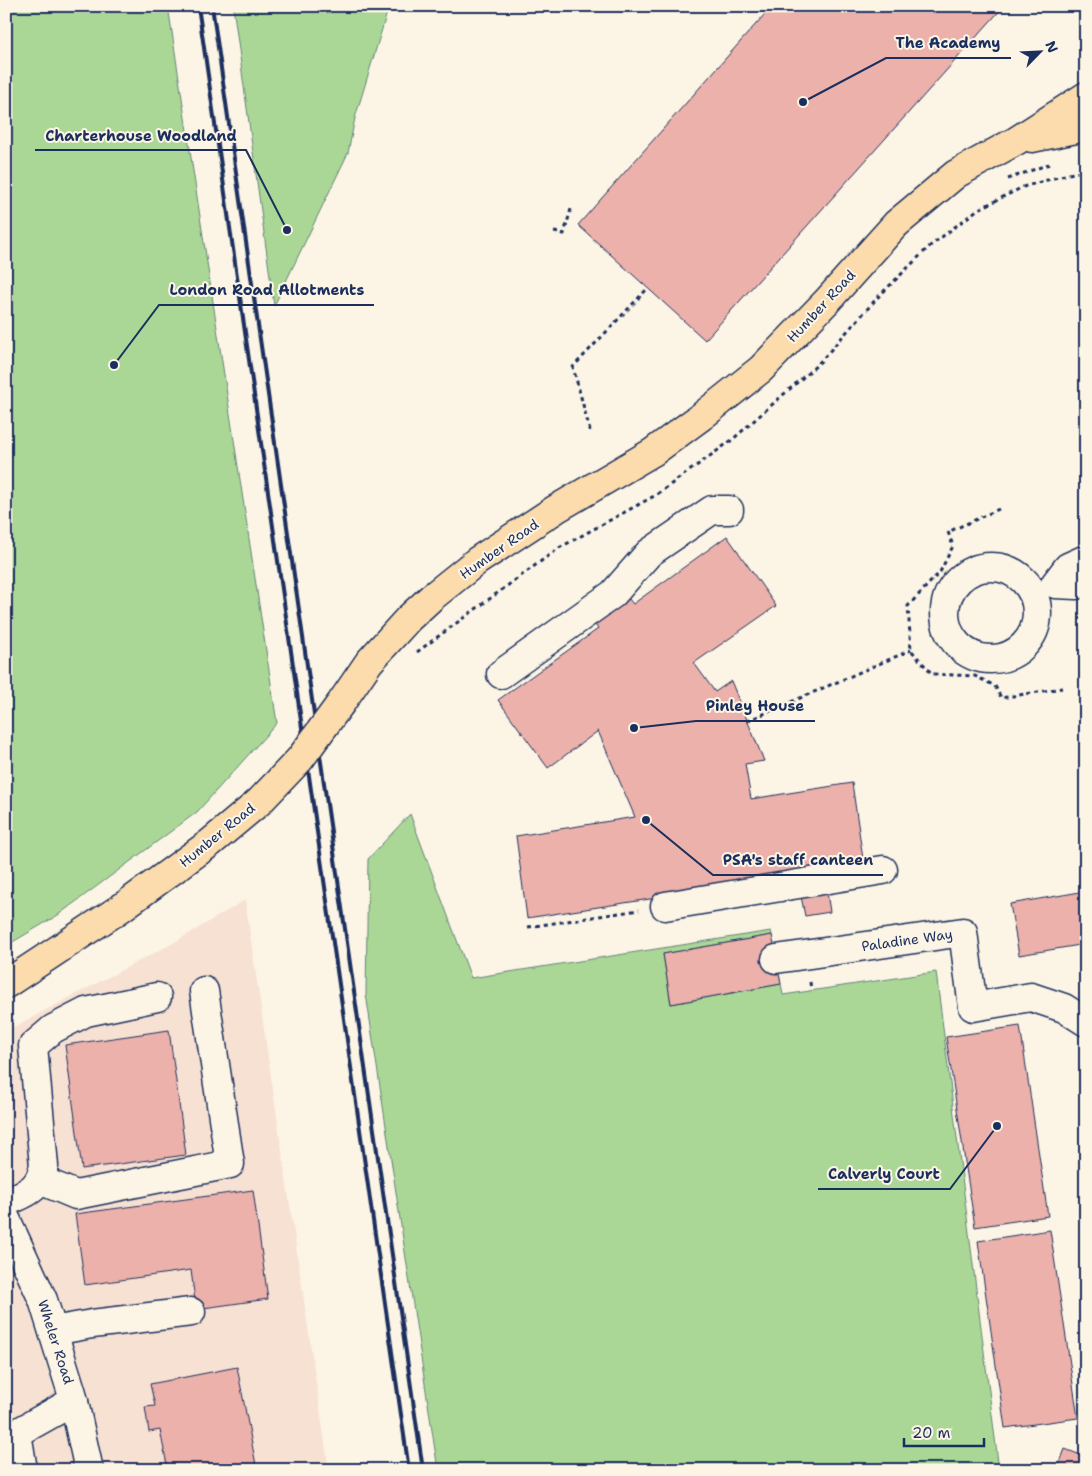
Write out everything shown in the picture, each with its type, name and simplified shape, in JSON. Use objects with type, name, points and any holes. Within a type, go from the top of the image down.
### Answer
[{"type":"main road","name":"Humber Road","points":[[6,984],[121,908],[210,843],[259,802],[300,759],[369,662],[408,619],[432,597],[477,561],[556,509],[653,452],[709,410],[761,369],[827,301],[896,224],[956,174],[1016,141],[1086,96]]},
{"type":"main road","name":"Humber Road","points":[[1016,141],[1086,127]]},
{"type":"street","points":[[501,674],[613,594],[649,553],[712,510],[729,510]]},
{"type":"street","points":[[1086,559],[1068,567],[1044,589],[1076,585],[1086,581]]},
{"type":"street","points":[[665,906],[883,870]]},
{"type":"street","name":"Paladine Way","points":[[776,959],[963,932],[973,1007],[1031,997],[1064,1008],[1086,1022]]},
{"type":"street","points":[[40,1180],[76,1195],[230,1164],[204,991]]},
{"type":"street","points":[[6,1202],[34,1188],[40,1180],[44,1166],[33,1046],[53,1029],[86,1012],[156,997]]},
{"type":"street","name":"Wheler Road","points":[[6,1219],[43,1300],[74,1401],[89,1470]]},
{"type":"street","points":[[53,1331],[92,1324],[191,1312]]},
{"type":"street","points":[[23,1470],[17,1433],[74,1401]]},
{"type":"path","points":[[554,232],[564,234],[571,209]]},
{"type":"path","points":[[590,432],[572,367],[648,288]]},
{"type":"path","points":[[999,509],[948,532],[953,546],[940,572],[908,606],[911,650],[932,674],[975,676],[995,686],[1001,698],[1062,688]]},
{"type":"path","points":[[747,721],[911,650]]},
{"type":"path","points":[[528,927],[665,906]]},
{"type":"shaded area","points":[[245,900],[329,1470],[6,1470],[6,1031],[175,942]]},
{"type":"green space","points":[[6,6],[168,6],[277,723],[197,812],[58,915],[6,946]]},
{"type":"green space","points":[[233,6],[389,6],[355,118],[348,153],[274,306]]},
{"type":"green space","points":[[410,814],[471,978],[771,931],[772,935],[663,954],[671,1004],[781,984],[783,995],[936,972],[999,1470],[438,1470],[366,994],[368,859]]},
{"type":"building","points":[[772,6],[1004,6],[705,340],[578,225]]},
{"type":"building","points":[[727,536],[776,606],[694,663],[715,692],[731,681],[764,761],[745,764],[751,799],[852,783],[864,866],[527,918],[516,836],[635,817],[598,731],[548,768],[498,700],[598,629],[594,623],[628,598],[633,604]]},
{"type":"building","points":[[1086,891],[1086,944],[1019,955],[1010,904]]},
{"type":"building","points":[[827,892],[830,912],[805,916],[801,896]]},
{"type":"building","points":[[772,935],[781,984],[671,1004],[663,954]]},
{"type":"building","points":[[1020,1026],[1048,1216],[975,1227],[946,1037]]},
{"type":"building","points":[[169,1030],[186,1155],[82,1169],[65,1045]]},
{"type":"building","points":[[253,1190],[268,1299],[196,1309],[191,1270],[85,1285],[75,1214]]},
{"type":"building","points":[[1050,1230],[1078,1418],[1005,1428],[978,1241]]},
{"type":"building","points":[[237,1367],[257,1470],[168,1470],[160,1430],[149,1432],[145,1407],[155,1406],[150,1384]]},
{"type":"building","points":[[1065,1449],[1086,1457],[1086,1470],[1057,1470]]},
{"type":"railway","points":[[198,6],[409,1470]]},
{"type":"railway","points":[[212,6],[423,1470]]},
{"type":"place","name":"The Academy","points":[[803,102]]},
{"type":"place","name":"Charterhouse Woodland","points":[[287,230]]},
{"type":"place","name":"London Road Allotments","points":[[114,365]]},
{"type":"place","name":"Pinley House","points":[[634,728]]},
{"type":"place","name":"PSA's staff canteen","points":[[646,820]]},
{"type":"place","name":"Calverly Court","points":[[997,1126]]}]
